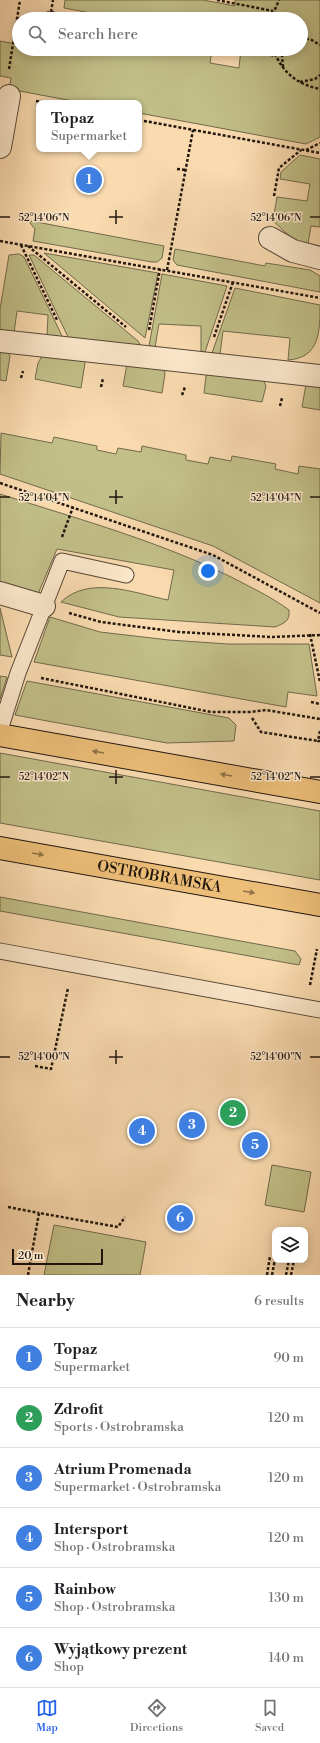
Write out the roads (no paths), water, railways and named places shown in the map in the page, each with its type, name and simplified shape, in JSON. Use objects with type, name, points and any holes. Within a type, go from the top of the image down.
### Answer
[{"type":"main road","points":[[0,735],[320,792]]},
{"type":"main road","name":"OSTROBRAMSKA","points":[[0,848],[320,905]]},
{"type":"street","points":[[0,147],[9,96]]},
{"type":"street","points":[[270,238],[293,251],[320,258]]},
{"type":"street","points":[[0,341],[71,348],[145,350],[205,363],[320,376]]},
{"type":"street","points":[[0,593],[44,606]]},
{"type":"lane","points":[[0,730],[18,673],[62,561],[126,575]]},
{"type":"lane","points":[[0,950],[320,1010]]},
{"type":"place","name":"Topaz","points":[[89,180]]},
{"type":"place","name":"Zdrofit","points":[[233,1113]]},
{"type":"place","name":"Atrium Promenada","points":[[192,1125]]},
{"type":"place","name":"Intersport","points":[[142,1131]]},
{"type":"place","name":"Rainbow","points":[[255,1145]]},
{"type":"place","name":"Wyjątkowy prezent","points":[[180,1218]]}]
